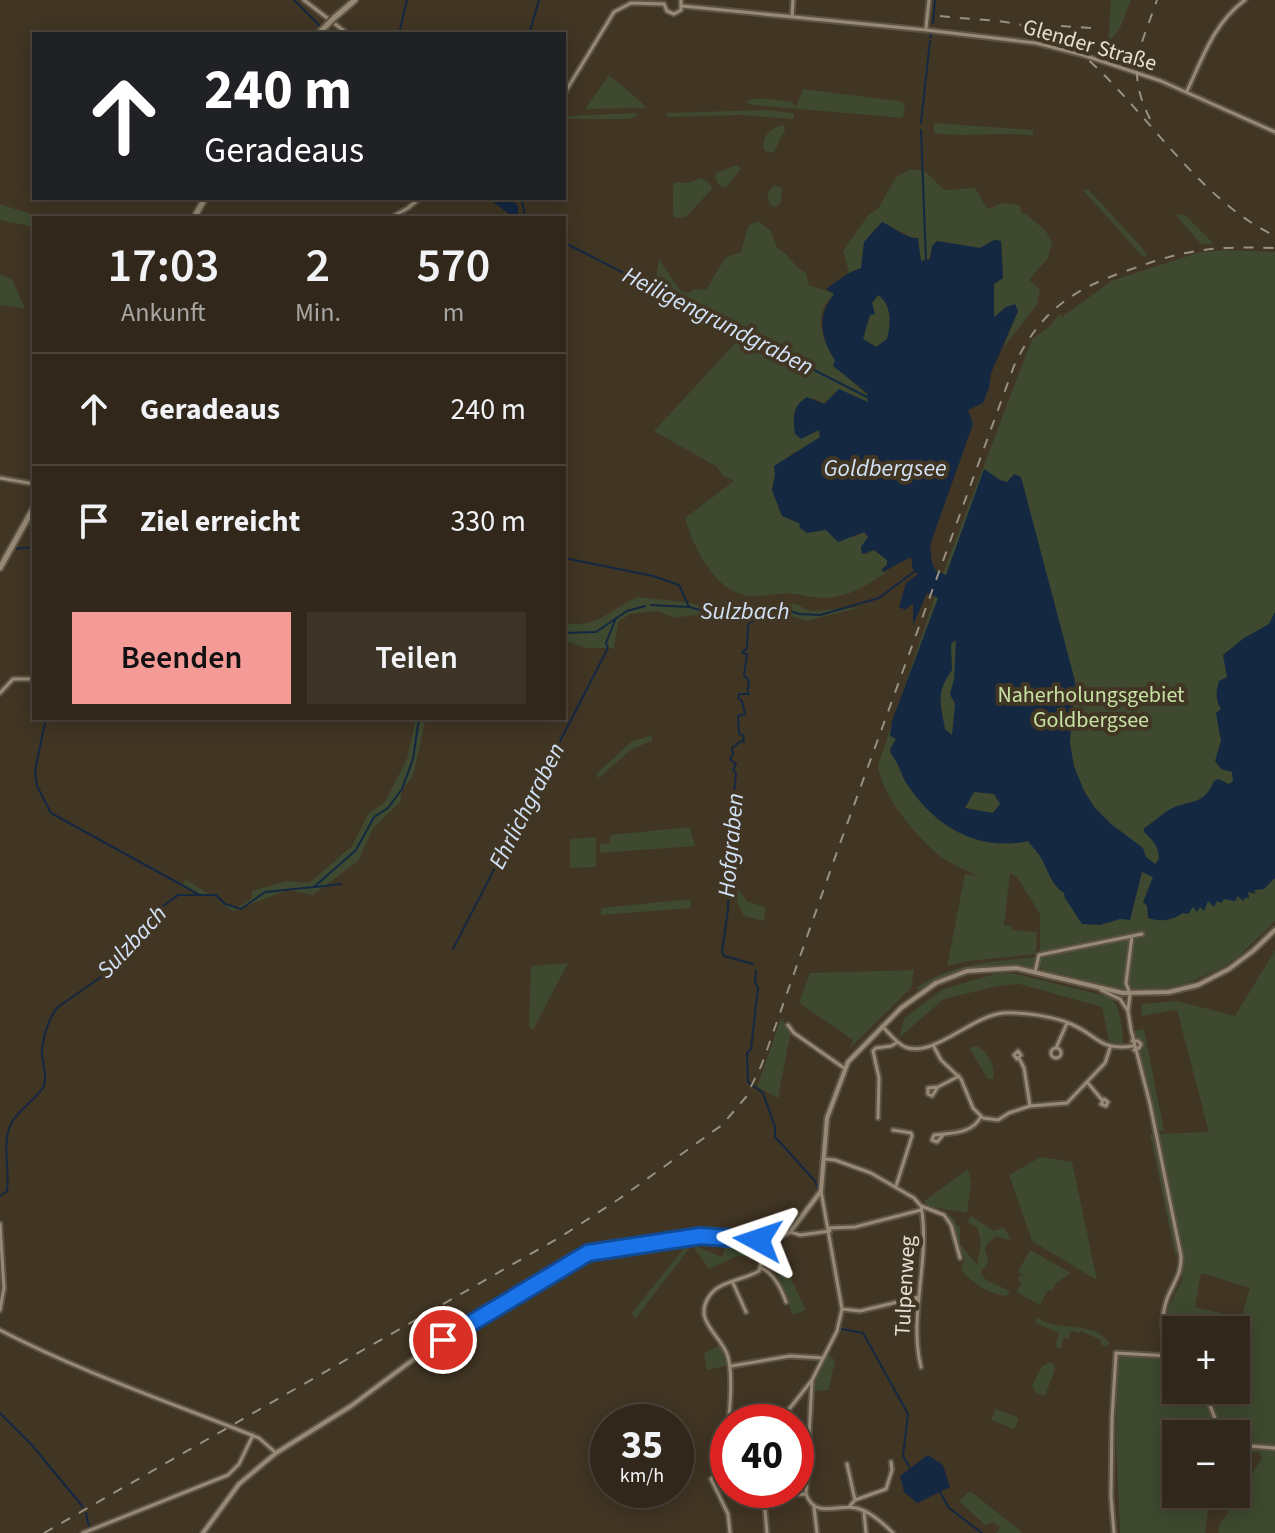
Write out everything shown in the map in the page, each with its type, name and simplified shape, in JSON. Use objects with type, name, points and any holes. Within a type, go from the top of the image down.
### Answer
[{"type":"main road","points":[[320,32],[355,0]]},
{"type":"main road","points":[[0,568],[32,511]]},
{"type":"street","points":[[304,0],[345,32]]},
{"type":"street","points":[[681,0],[682,6]]},
{"type":"street","points":[[792,17],[793,0]]},
{"type":"street","points":[[926,30],[929,0]]},
{"type":"street","points":[[1187,91],[1217,28],[1230,11],[1245,0]]},
{"type":"street","points":[[566,91],[614,12],[631,3],[665,2]]},
{"type":"street","name":"Glender Straße","points":[[665,2],[670,14],[678,13],[682,6],[1036,43],[1095,59],[1187,91],[1275,132]]},
{"type":"street","points":[[395,216],[418,200]]},
{"type":"street","points":[[0,478],[32,484]]},
{"type":"street","points":[[0,693],[13,679],[32,679]]},
{"type":"street","points":[[793,1404],[812,1380],[837,1331],[842,1309],[821,1191],[827,1118],[844,1068],[882,1026],[910,1000],[936,983],[967,971],[1003,968],[1035,972],[1127,993],[1169,992],[1208,981],[1241,961],[1275,930]]},
{"type":"street","points":[[1035,972],[1039,955],[1142,934]]},
{"type":"street","points":[[1132,936],[1126,983],[1133,1046],[1150,1104],[1181,1256],[1178,1280],[1165,1308],[1165,1316]]},
{"type":"street","points":[[1100,989],[1117,997],[1128,1011]]},
{"type":"street","points":[[1125,1005],[1127,993]]},
{"type":"street","points":[[882,1026],[904,1047],[919,1049],[933,1045],[974,1021],[1001,1013],[1029,1015],[1067,1023],[1110,1048],[1133,1046]]},
{"type":"street","points":[[1056,1048],[1067,1023]]},
{"type":"street","points":[[788,1025],[794,1033],[844,1068]]},
{"type":"street","points":[[878,1118],[879,1078],[873,1051],[898,1042]]},
{"type":"street","points":[[933,1045],[941,1060],[959,1076],[973,1108],[981,1116],[998,1120],[1030,1106],[1067,1103],[1107,1061],[1110,1048]]},
{"type":"street","points":[[1019,1058],[1024,1068],[1030,1106]]},
{"type":"street","points":[[938,1087],[959,1076]]},
{"type":"street","points":[[1088,1083],[1102,1100]]},
{"type":"street","points":[[944,1134],[970,1129],[981,1116]]},
{"type":"street","points":[[893,1130],[911,1133],[912,1136],[896,1186]]},
{"type":"street","points":[[825,1159],[859,1169],[896,1186],[914,1198],[921,1208]]},
{"type":"street","points":[[203,1533],[239,1484],[276,1453],[351,1406],[422,1353],[588,1253],[700,1236],[758,1240],[776,1238],[790,1232],[821,1191]]},
{"type":"street","points":[[790,1232],[800,1235],[855,1227],[921,1208],[944,1215],[951,1225],[960,1258]]},
{"type":"street","name":"Tulpenweg","points":[[921,1208],[924,1231],[916,1327],[921,1367]]},
{"type":"street","points":[[0,1224],[4,1288],[0,1310]]},
{"type":"street","points":[[728,1404],[730,1366],[721,1341],[706,1324],[703,1308],[711,1292],[755,1274],[761,1268],[758,1240]]},
{"type":"street","points":[[761,1268],[770,1272],[786,1302]]},
{"type":"street","points":[[733,1283],[746,1312]]},
{"type":"street","points":[[842,1309],[860,1311],[919,1297]]},
{"type":"street","points":[[0,1330],[32,1347],[164,1402],[253,1435],[266,1441],[276,1453]]},
{"type":"street","points":[[1157,1354],[1162,1348]]},
{"type":"street","points":[[1114,1533],[1111,1497],[1116,1353],[1162,1355]]},
{"type":"street","points":[[730,1366],[790,1356],[823,1358]]},
{"type":"street","points":[[811,1404],[812,1380]]},
{"type":"street","points":[[83,1533],[228,1475],[247,1451],[253,1435]]},
{"type":"street","points":[[1250,1446],[1275,1448]]},
{"type":"street","points":[[849,1507],[855,1500],[886,1489],[892,1470],[891,1462]]},
{"type":"street","points":[[847,1464],[855,1500]]},
{"type":"street","points":[[817,1533],[814,1507],[827,1510],[849,1507],[864,1511],[893,1533]]},
{"type":"street","points":[[725,1508],[730,1533]]},
{"type":"street","points":[[765,1508],[767,1533]]},
{"type":"street","points":[[864,1511],[866,1533]]},
{"type":"green space","points":[[1111,0],[1131,0],[1120,28],[1108,44]]},
{"type":"green space","points":[[609,75],[648,108],[585,109]]},
{"type":"green space","points":[[803,89],[898,101],[905,104],[903,118],[744,102],[767,99],[791,102],[796,107]]},
{"type":"green space","points":[[766,110],[794,113],[794,119],[739,115],[667,117],[666,113]]},
{"type":"green space","points":[[637,113],[636,117],[629,119],[567,119],[568,116]]},
{"type":"green space","points":[[934,123],[1033,130],[1033,136],[934,133]]},
{"type":"green space","points":[[784,125],[785,132],[773,153],[765,151],[763,147],[767,135]]},
{"type":"green space","points":[[736,165],[741,169],[726,188],[720,186],[715,178],[716,173]]},
{"type":"green space","points":[[910,169],[925,171],[944,190],[975,188],[990,209],[1001,203],[1019,205],[1022,214],[1046,231],[1052,243],[1048,258],[1029,280],[1040,289],[1037,305],[1003,348],[1018,311],[1015,305],[1006,307],[994,318],[994,284],[1003,278],[1001,241],[994,240],[980,248],[937,241],[932,246],[930,259],[921,261],[910,238],[889,225],[876,228],[870,235],[861,268],[849,273],[843,251],[869,214],[878,209],[896,177]]},
{"type":"green space","points":[[701,178],[711,184],[712,189],[686,217],[675,218],[673,185]]},
{"type":"green space","points":[[774,185],[782,188],[781,203],[775,207],[770,205],[767,193]]},
{"type":"green space","points":[[1088,189],[1147,256],[1142,256],[1083,190]]},
{"type":"green space","points":[[0,204],[37,216],[32,216],[32,227],[0,220]]},
{"type":"green space","points":[[1175,214],[1185,215],[1214,244],[1201,244]]},
{"type":"green space","points":[[758,221],[771,231],[777,248],[806,273],[809,285],[835,294],[823,309],[822,332],[841,368],[867,394],[868,403],[839,390],[825,404],[813,398],[820,438],[792,453],[775,475],[772,490],[782,516],[854,537],[864,532],[868,537],[865,555],[874,550],[887,560],[887,565],[882,569],[883,572],[888,571],[842,596],[750,596],[726,587],[707,567],[685,518],[734,481],[723,476],[717,467],[654,431],[739,339],[735,333],[670,305],[655,285],[659,259],[681,291],[706,290],[725,258],[741,252],[748,226]]},
{"type":"green space","name":"Naherholungsgebiet Goldbergsee","points":[[1200,252],[1275,252],[1275,921],[1239,956],[1220,969],[1181,986],[1131,991],[1043,970],[1040,967],[1040,914],[1017,877],[1010,873],[1004,925],[1012,926],[1012,930],[1037,932],[1036,954],[947,966],[965,874],[980,877],[941,857],[922,839],[885,789],[878,765],[943,573],[1032,339],[1049,327],[1060,313],[1062,317],[1111,281]]},
{"type":"green space","points":[[0,274],[12,279],[25,309],[0,305]]},
{"type":"green space","points":[[878,295],[886,304],[890,321],[887,339],[876,347],[863,339],[872,303]]},
{"type":"green space","points":[[638,597],[692,603],[731,618],[703,620],[694,615],[674,618],[657,611],[630,614],[618,622],[614,648],[586,648],[566,643],[566,623],[587,623]]},
{"type":"green space","points":[[756,604],[796,604],[810,611],[863,607],[806,621],[782,613],[770,616]]},
{"type":"green space","points":[[416,720],[426,720],[413,776],[401,792],[401,801],[373,829],[358,861],[313,895],[288,890],[233,911],[212,897],[182,888],[185,879],[227,906],[238,907],[251,899],[252,891],[287,881],[309,883],[352,846],[368,814],[385,802],[407,759]]},
{"type":"green space","points":[[652,735],[652,741],[632,749],[599,778],[596,774],[631,742]]},
{"type":"green space","points":[[690,827],[695,846],[600,853],[600,844],[610,843],[610,835]]},
{"type":"green space","points":[[596,837],[596,867],[570,868],[570,839]]},
{"type":"green space","points":[[738,889],[747,901],[766,908],[764,921],[744,916],[733,894]]},
{"type":"green space","points":[[691,899],[691,908],[601,915],[601,908]]},
{"type":"green space","points":[[1275,950],[1275,1533],[1218,1533],[1220,1523],[1229,1512],[1228,1508],[1250,1508],[1250,1477],[1262,1458],[1258,1452],[1250,1453],[1250,1420],[1162,1420],[1162,1508],[1208,1508],[1205,1533],[1120,1533],[1116,1442],[1117,1358],[1121,1355],[1162,1356],[1162,1404],[1250,1404],[1250,1316],[1242,1316],[1250,1288],[1201,1273],[1195,1307],[1233,1316],[1167,1316],[1182,1280],[1183,1251],[1158,1134],[1209,1132],[1177,1010],[1142,1016],[1141,1004],[1177,1001],[1235,1016]]},
{"type":"green space","points":[[1036,957],[1032,968],[974,968],[948,976],[920,990],[916,988],[960,968]]},
{"type":"green space","points":[[568,963],[533,1030],[529,1026],[531,966]]},
{"type":"green space","points":[[914,970],[911,988],[849,1049],[853,1040],[799,1003],[810,973]]},
{"type":"green space","points":[[998,973],[1017,974],[1110,997],[1119,1013],[1123,1043],[1116,1045],[1109,1041],[1102,1007],[1019,984],[944,999],[899,1038],[904,1018],[943,989]]},
{"type":"green space","points":[[781,1018],[791,1031],[778,1098],[757,1087]]},
{"type":"green space","points":[[1144,1029],[1164,1131],[1157,1130],[1137,1053],[1143,1048],[1134,1031]]},
{"type":"green space","points":[[977,1046],[990,1060],[993,1079],[988,1079],[969,1048]]},
{"type":"green space","points":[[1150,1134],[1175,1237],[1178,1254],[1175,1255]]},
{"type":"green space","points":[[1040,1157],[1072,1162],[1097,1280],[1032,1241],[1009,1175]]},
{"type":"green space","points":[[968,1169],[971,1183],[967,1213],[927,1206],[924,1201]]},
{"type":"green space","points":[[943,1212],[956,1220],[955,1224],[960,1227],[960,1244],[977,1265],[981,1243],[977,1227],[967,1222],[971,1216],[994,1231],[1004,1227],[1010,1238],[996,1236],[986,1245],[988,1257],[981,1274],[986,1280],[1010,1291],[1007,1296],[981,1288],[961,1270],[965,1258],[960,1254],[953,1228]]},
{"type":"green space","points":[[727,1241],[754,1245],[759,1257],[737,1256],[709,1269],[692,1245],[635,1319],[632,1313],[688,1243],[722,1257]]},
{"type":"green space","points":[[774,1243],[806,1310],[793,1315],[778,1276],[766,1263],[762,1244]]},
{"type":"green space","points":[[1030,1250],[1071,1273],[1056,1283],[1052,1291],[1048,1290],[1040,1305],[1016,1292],[1022,1283],[1018,1280],[1020,1275],[1026,1277],[1018,1272]]},
{"type":"green space","points":[[1037,1318],[1055,1325],[1094,1331],[1110,1343],[1105,1347],[1101,1340],[1081,1331],[1071,1331],[1068,1339],[1064,1337],[1061,1348],[1057,1348],[1059,1333],[1034,1322]]},
{"type":"green space","points":[[720,1345],[729,1365],[707,1370],[704,1353]]},
{"type":"green space","points":[[826,1354],[835,1360],[829,1390],[814,1391],[816,1379]]},
{"type":"green space","points":[[1050,1362],[1055,1369],[1045,1396],[1036,1393],[1032,1386],[1042,1366]]},
{"type":"green space","points":[[996,1409],[1019,1418],[1014,1429],[991,1420]]},
{"type":"green space","points":[[970,1491],[1021,1533],[996,1533],[1000,1527],[992,1522],[985,1525],[959,1501]]},
{"type":"water","points":[[512,200],[518,206],[518,215],[512,216],[493,202]]},
{"type":"water","name":"Goldbergsee","points":[[882,222],[904,235],[918,238],[921,261],[930,259],[932,246],[937,241],[980,248],[994,240],[1001,241],[1003,278],[994,284],[994,317],[1015,304],[1018,311],[991,373],[983,403],[968,410],[973,424],[930,545],[932,563],[936,571],[946,575],[984,469],[1007,482],[1014,474],[1021,477],[1075,681],[1070,743],[1074,766],[1095,808],[1143,848],[1146,857],[1155,864],[1159,859],[1158,851],[1144,828],[1173,808],[1205,796],[1214,781],[1218,779],[1229,784],[1233,781],[1232,772],[1221,769],[1215,761],[1221,741],[1216,713],[1221,709],[1217,688],[1219,681],[1227,677],[1223,655],[1269,624],[1275,612],[1275,878],[1264,889],[1255,890],[1257,894],[1248,892],[1249,898],[1243,901],[1238,896],[1235,901],[1217,901],[1214,907],[1208,901],[1204,911],[1200,907],[1197,912],[1193,907],[1188,914],[1166,920],[1153,919],[1148,918],[1147,906],[1143,902],[1153,877],[1142,872],[1130,920],[1120,919],[1100,925],[1082,924],[1028,841],[993,843],[960,833],[932,814],[906,783],[891,754],[890,749],[896,739],[890,736],[892,721],[938,598],[927,593],[913,625],[913,603],[905,610],[899,607],[906,583],[918,574],[912,568],[912,559],[883,572],[887,560],[874,550],[862,554],[861,547],[868,537],[864,532],[838,542],[826,530],[807,533],[799,523],[782,516],[772,490],[774,466],[820,437],[819,430],[801,439],[795,434],[795,413],[802,401],[807,397],[824,404],[839,389],[868,402],[867,393],[833,366],[835,360],[822,326],[825,310],[834,294],[826,289],[861,268],[864,242]],"holes":[[[878,295],[886,304],[890,321],[887,339],[876,347],[863,339],[870,315],[875,314],[872,303]],[[956,640],[950,694],[955,704],[952,735],[945,729],[941,698],[943,685],[952,670],[951,644]],[[974,792],[994,794],[1000,804],[993,813],[965,808]]]},
{"type":"water","points":[[928,1455],[943,1465],[950,1487],[917,1503],[904,1492],[900,1476]]},
{"type":"waterway","points":[[294,0],[326,32]]},
{"type":"waterway","points":[[399,32],[407,0]]},
{"type":"waterway","name":"Heiligengrundgraben","points":[[530,32],[539,0]]},
{"type":"waterway","points":[[933,23],[935,0]]},
{"type":"waterway","points":[[921,123],[930,41]]},
{"type":"waterway","points":[[921,130],[926,261]]},
{"type":"waterway","name":"Heiligengrundgraben","points":[[522,200],[526,216]]},
{"type":"waterway","name":"Heiligengrundgraben","points":[[569,245],[867,397]]},
{"type":"waterway","points":[[13,549],[32,547]]},
{"type":"waterway","points":[[566,558],[653,576],[679,585],[689,607]]},
{"type":"waterway","name":"Sulzbach","points":[[778,607],[799,614],[820,615],[879,598],[915,571]]},
{"type":"waterway","name":"Sulzbach","points":[[651,605],[689,607],[719,615],[772,608]]},
{"type":"waterway","name":"Sulzbach","points":[[566,633],[596,632],[627,611],[645,606]]},
{"type":"waterway","name":"Hofgraben","points":[[753,964],[724,956],[722,952],[728,909],[730,833],[736,773],[733,770],[736,764],[730,759],[732,748],[744,742],[743,735],[739,734],[738,716],[745,714],[742,701],[738,698],[739,694],[749,694],[748,679],[744,676],[747,654],[742,653],[747,648],[748,624],[777,607]]},
{"type":"waterway","name":"Ehrlichgraben","points":[[453,949],[608,648],[606,643],[616,618]]},
{"type":"waterway","points":[[46,720],[35,771],[37,786],[51,813],[198,894]]},
{"type":"waterway","name":"Sulzbach","points":[[0,1196],[7,1191],[10,1126],[44,1086],[43,1041],[58,1007],[114,968],[147,918],[178,895],[216,895],[225,904],[241,909],[265,892],[314,887],[356,850],[374,817],[388,808],[402,789],[413,759],[419,720]]},
{"type":"waterway","name":"Sulzbach","points":[[315,887],[341,884]]},
{"type":"waterway","name":"Hofgraben","points":[[756,970],[758,988],[751,1049],[747,1053],[748,1082],[763,1093],[775,1127],[775,1137],[815,1181],[818,1189]]},
{"type":"waterway","points":[[841,1329],[863,1333],[908,1414],[903,1456],[910,1468]]},
{"type":"waterway","points":[[0,1413],[32,1445],[83,1507]]},
{"type":"waterway","points":[[940,1492],[949,1508],[982,1533]]},
{"type":"waterway","points":[[86,1513],[89,1527]]},
{"type":"railway","points":[[1150,119],[1142,101],[1137,72],[1141,45],[1157,0]]},
{"type":"railway","points":[[940,16],[1018,24],[1043,31],[1066,43],[1105,76],[1212,191],[1275,236]]},
{"type":"railway","points":[[1061,26],[1092,28]]},
{"type":"railway","points":[[44,1533],[562,1236],[722,1125],[746,1097],[762,1064],[1014,366],[1024,347],[1035,330],[1060,304],[1109,277],[1167,257],[1200,250],[1275,248]]},
{"type":"route","points":[[443,1340],[588,1253],[700,1236],[758,1240]]}]
